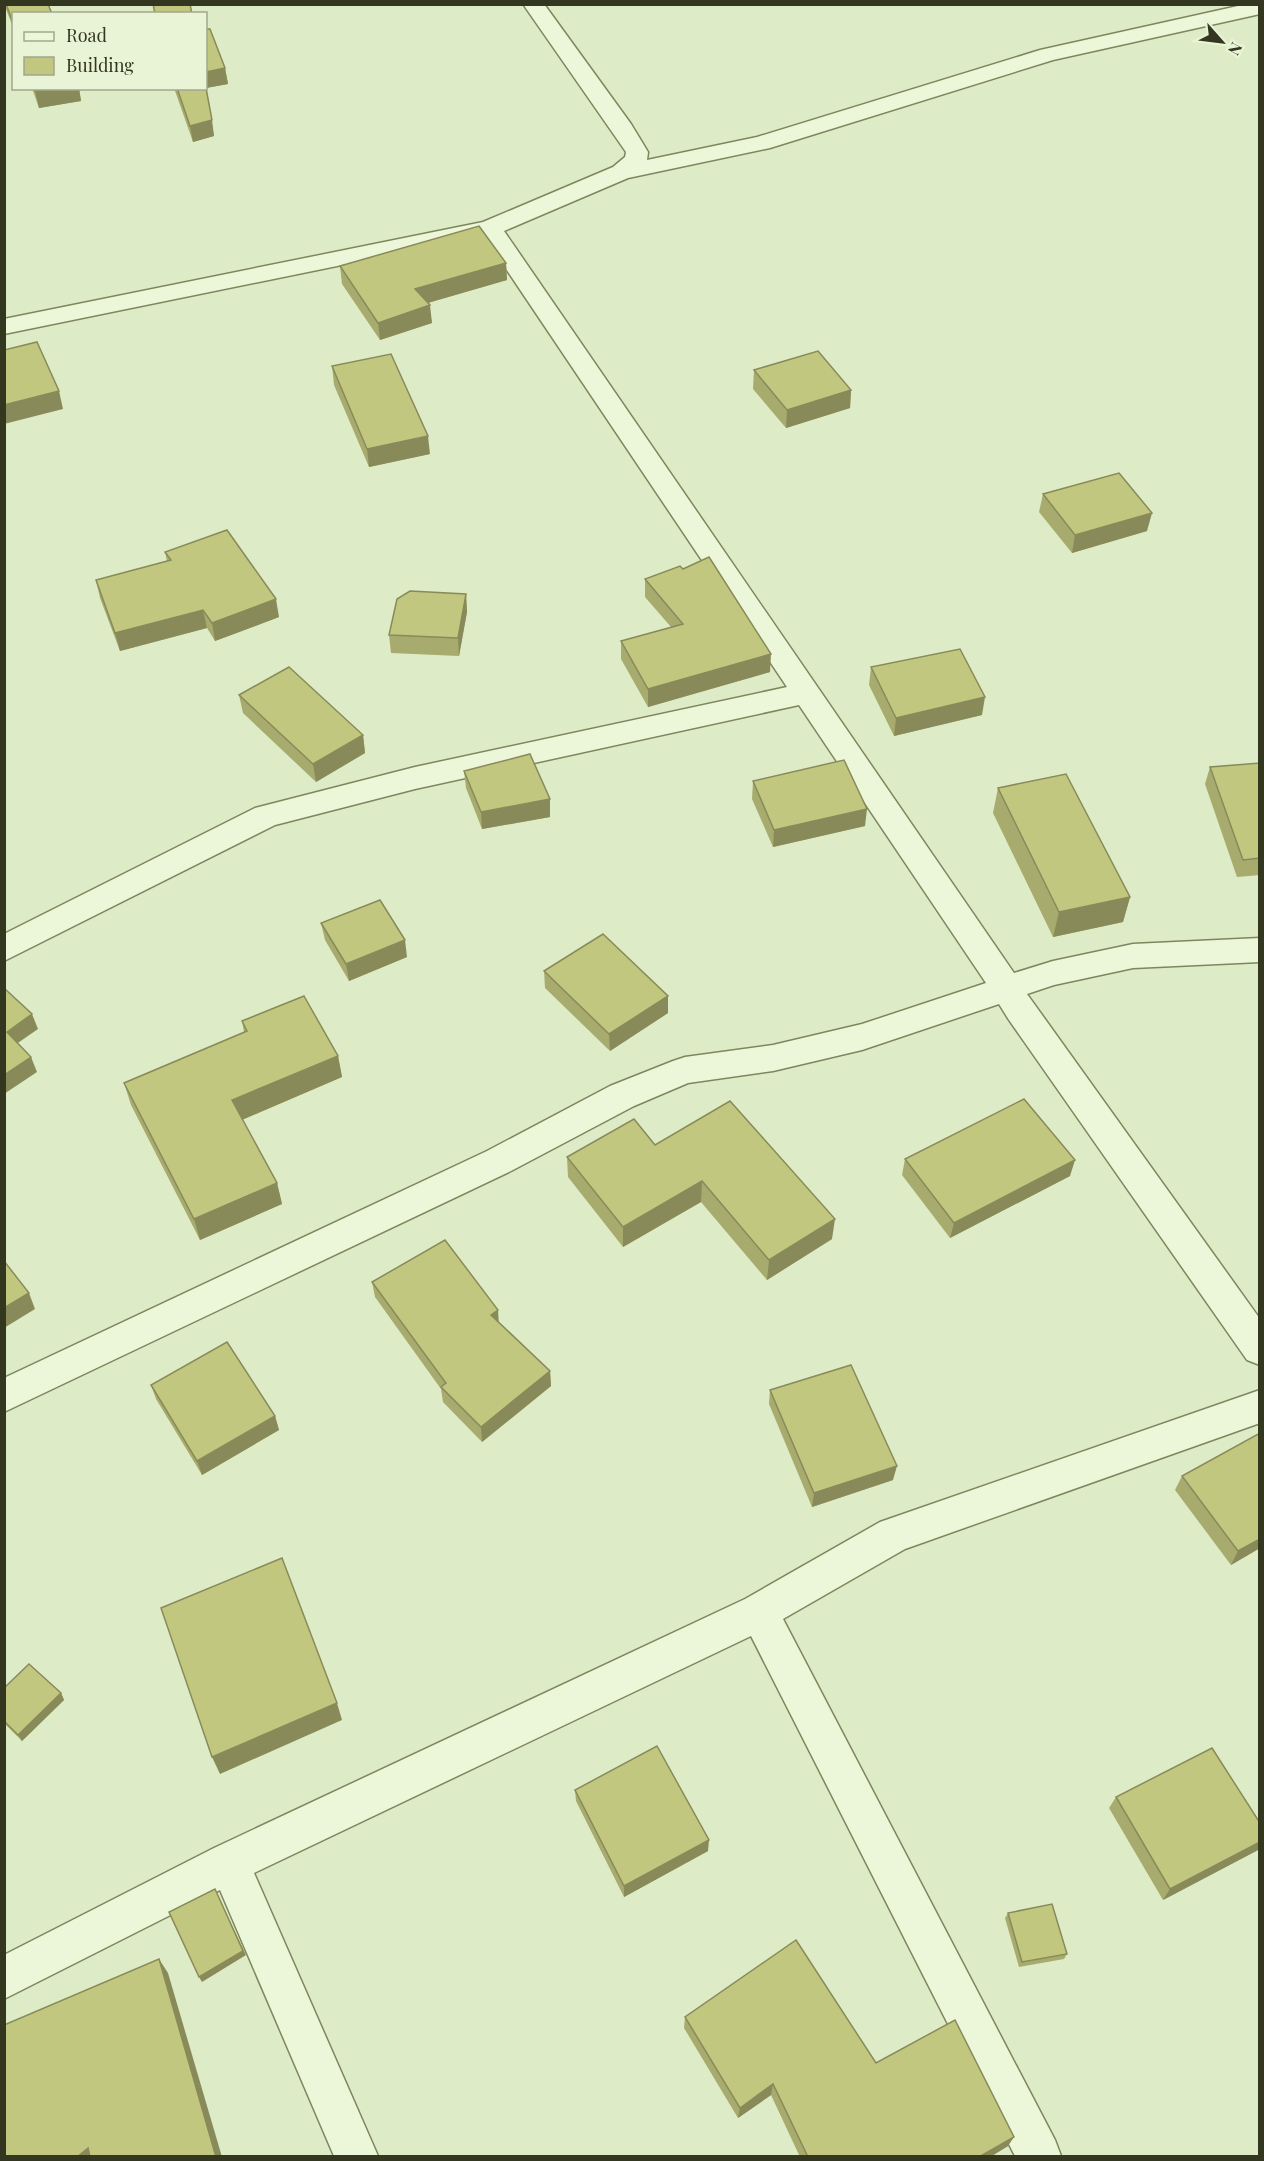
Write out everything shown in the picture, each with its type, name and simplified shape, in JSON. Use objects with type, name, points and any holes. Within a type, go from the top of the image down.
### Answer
[{"type":"street","points":[[533,4],[624,129],[637,152],[636,159],[621,172]]},
{"type":"street","points":[[4,327],[490,228],[621,172],[762,143],[1048,55],[1260,8]]},
{"type":"street","points":[[490,228],[808,693],[1007,988],[1020,1011],[1260,1349]]},
{"type":"street","points":[[4,949],[266,816],[415,778],[808,693]]},
{"type":"street","points":[[4,1396],[499,1161],[632,1092],[685,1070],[773,1058],[862,1037],[1053,973],[1133,956],[1260,950]]},
{"type":"street","points":[[4,1977],[229,1863],[759,1611],[893,1535],[1260,1406]]},
{"type":"street","points":[[759,1611],[1039,2157]]},
{"type":"street","points":[[229,1863],[351,2144]]},
{"type":"building","points":[[6,4],[48,4],[51,12],[12,12],[12,20]]},
{"type":"building","points":[[153,4],[190,4],[192,12],[155,12]]},
{"type":"building","points":[[207,29],[210,29],[225,68],[207,72]]},
{"type":"building","points":[[178,90],[206,90],[212,120],[190,126]]},
{"type":"building","points":[[479,226],[506,263],[415,289],[430,305],[378,323],[340,266]]},
{"type":"building","points":[[37,342],[59,391],[4,405],[4,350]]},
{"type":"building","points":[[818,351],[851,390],[787,410],[754,370]]},
{"type":"building","points":[[391,354],[428,436],[367,449],[332,366]]},
{"type":"building","points":[[1119,473],[1152,513],[1075,535],[1043,494]]},
{"type":"building","points":[[227,530],[276,599],[212,623],[203,610],[115,633],[96,580],[171,560],[165,552]]},
{"type":"building","points":[[709,557],[771,654],[648,689],[621,641],[683,624],[645,579],[680,566],[683,569]]},
{"type":"building","points":[[410,591],[466,594],[458,638],[389,635],[397,599]]},
{"type":"building","points":[[960,649],[985,697],[896,718],[871,667]]},
{"type":"building","points":[[289,667],[363,735],[313,764],[239,695]]},
{"type":"building","points":[[530,754],[550,799],[481,812],[464,771]]},
{"type":"building","points":[[844,760],[867,809],[774,830],[753,781]]},
{"type":"building","points":[[1260,763],[1260,858],[1243,860],[1210,767]]},
{"type":"building","points":[[1066,774],[1130,897],[1059,912],[998,788]]},
{"type":"building","points":[[380,900],[405,940],[346,964],[321,923]]},
{"type":"building","points":[[603,934],[668,996],[609,1034],[544,971]]},
{"type":"building","points":[[4,988],[32,1014],[7,1032],[31,1057],[4,1075]]},
{"type":"building","points":[[304,996],[338,1056],[232,1100],[277,1183],[194,1219],[124,1083],[247,1031],[242,1021]]},
{"type":"building","points":[[1024,1099],[1075,1160],[954,1223],[905,1159]]},
{"type":"building","points":[[730,1101],[835,1219],[769,1260],[702,1181],[623,1227],[567,1157],[634,1119],[655,1145]]},
{"type":"building","points":[[445,1240],[498,1310],[491,1315],[550,1371],[481,1427],[441,1387],[446,1383],[372,1282]]},
{"type":"building","points":[[4,1261],[29,1293],[4,1308]]},
{"type":"building","points":[[227,1342],[275,1416],[197,1461],[151,1385]]},
{"type":"building","points":[[851,1365],[897,1466],[814,1493],[770,1390]]},
{"type":"building","points":[[1260,1433],[1260,1539],[1238,1551],[1182,1476]]},
{"type":"building","points":[[282,1558],[337,1703],[212,1757],[161,1608]]},
{"type":"building","points":[[29,1664],[61,1693],[18,1735],[4,1721],[4,1688]]},
{"type":"building","points":[[657,1746],[709,1840],[624,1886],[575,1790]]},
{"type":"building","points":[[1212,1748],[1260,1823],[1260,1842],[1170,1889],[1116,1797]]},
{"type":"building","points":[[215,1889],[243,1951],[199,1977],[169,1912]]},
{"type":"building","points":[[1052,1904],[1067,1954],[1022,1962],[1008,1913]]},
{"type":"building","points":[[796,1940],[876,2063],[955,2020],[1014,2137],[979,2157],[808,2157],[773,2084],[740,2108],[685,2017]]},
{"type":"building","points":[[159,1959],[216,2157],[90,2157],[88,2148],[77,2157],[4,2157],[4,2025]]}]
